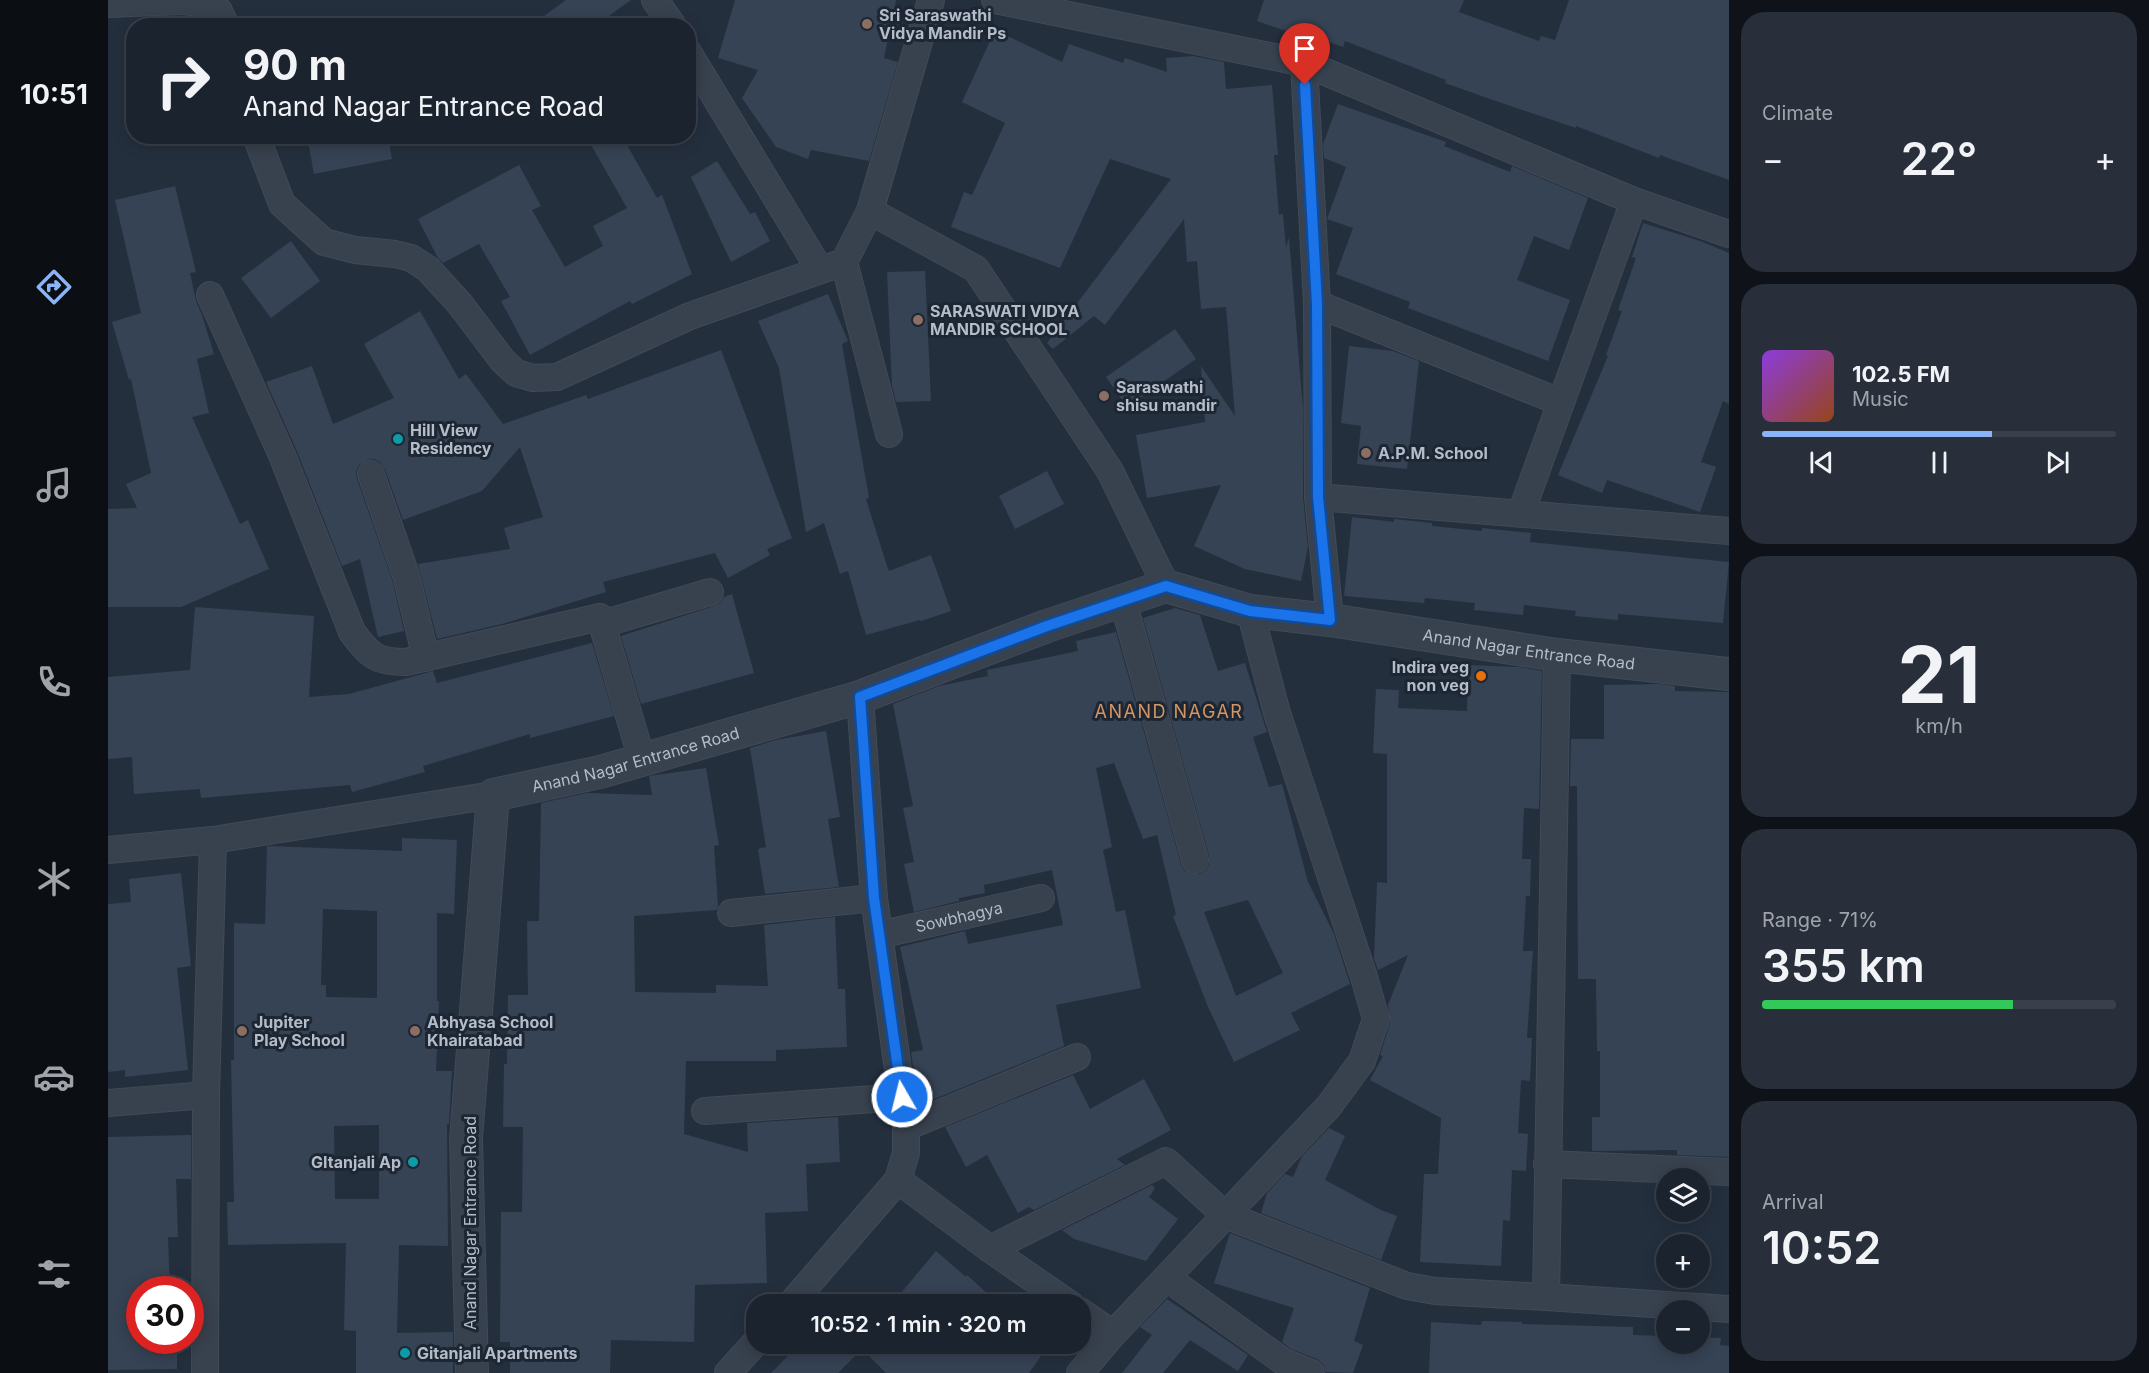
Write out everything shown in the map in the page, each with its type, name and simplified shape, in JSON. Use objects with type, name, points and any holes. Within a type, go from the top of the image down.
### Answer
[{"type":"street","points":[[259,144],[282,204],[324,242],[355,250],[411,258],[428,269],[460,304],[503,361],[516,373],[533,378],[557,377],[690,316],[832,266],[870,211],[931,0]]},
{"type":"street","points":[[995,0],[1304,63],[1634,201],[1729,234]]},
{"type":"street","points":[[108,4],[183,1],[199,3],[219,11],[222,18]]},
{"type":"street","points":[[1304,63],[1317,304],[1318,497],[1330,620]]},
{"type":"street","points":[[696,64],[832,266],[890,434]]},
{"type":"street","points":[[1521,513],[1634,201]]},
{"type":"street","points":[[870,211],[976,269],[1110,471],[1166,586]]},
{"type":"street","points":[[210,295],[282,455],[352,632],[364,647],[379,660],[406,663],[600,617],[642,760]]},
{"type":"street","points":[[1317,304],[1560,402]]},
{"type":"street","points":[[370,474],[406,575],[426,658]]},
{"type":"street","points":[[1318,497],[1728,528]]},
{"type":"street","name":"Anand Nagar Entrance Road","points":[[472,1373],[466,1139],[493,795],[600,772],[860,697],[1047,626],[1166,586],[1250,611],[1330,620],[1557,655],[1729,674]]},
{"type":"street","points":[[602,624],[710,592]]},
{"type":"street","points":[[1123,601],[1195,860]]},
{"type":"street","points":[[1080,1373],[1113,1334],[1329,1106],[1362,1062],[1376,1019],[1277,713],[1250,611]]},
{"type":"street","points":[[1546,1296],[1557,655]]},
{"type":"street","points":[[800,1294],[898,1180],[906,1153],[906,1126],[874,898],[860,697]]},
{"type":"street","points":[[108,850],[213,840],[493,795]]},
{"type":"street","points":[[205,1373],[206,1095],[213,840]]},
{"type":"street","points":[[731,913],[874,898]]},
{"type":"street","name":"Sowbhagya","points":[[879,935],[1041,898]]},
{"type":"street","points":[[906,1126],[1077,1057]]},
{"type":"street","points":[[108,1103],[206,1095]]},
{"type":"street","points":[[705,1111],[902,1097]]},
{"type":"street","points":[[990,1249],[1166,1161],[1225,1215],[1407,1286],[1435,1291],[1729,1309]]},
{"type":"street","points":[[1547,1164],[1729,1172]]},
{"type":"street","points":[[898,1180],[990,1249],[1055,1294]]},
{"type":"street","points":[[1167,1278],[1284,1362],[1311,1373]]},
{"type":"street","points":[[1091,1319],[1113,1334]]},
{"type":"street","points":[[728,1373],[746,1353]]},
{"type":"building","points":[[566,0],[631,0],[606,18],[541,18]]},
{"type":"building","points":[[735,0],[896,0],[884,58],[898,62],[869,161],[811,150],[808,159],[776,147],[742,98],[758,70],[718,58]]},
{"type":"building","points":[[1264,0],[1464,0],[1459,12],[1539,41],[1541,36],[1555,40],[1569,0],[1729,0],[1729,180],[1660,155],[1659,158],[1576,126],[1576,128],[1445,83],[1446,80],[1345,41],[1343,47],[1297,30],[1295,34],[1257,21]]},
{"type":"building","points":[[995,30],[1062,62],[1069,44],[1123,63],[1125,58],[1167,72],[1166,58],[1193,56],[1224,62],[1226,89],[1272,85],[1278,155],[1274,155],[1279,215],[1283,214],[1286,247],[1289,237],[1303,410],[1303,497],[1308,547],[1301,581],[1245,569],[1194,546],[1221,485],[1147,498],[1136,435],[1205,422],[1201,366],[1235,416],[1226,307],[1201,309],[1197,261],[1187,262],[1184,219],[1105,325],[1094,316],[1053,349],[1047,343],[1171,179],[1110,159],[1060,268],[951,227],[964,192],[972,195],[1005,123],[962,102]]},
{"type":"building","points":[[1338,104],[1446,142],[1444,146],[1510,172],[1512,166],[1588,198],[1569,250],[1534,236],[1517,280],[1570,300],[1548,361],[1408,308],[1410,302],[1336,274],[1353,228],[1327,219],[1346,167],[1324,158],[1323,144]]},
{"type":"building","points":[[308,144],[389,144],[392,159],[314,174]]},
{"type":"building","points":[[591,144],[627,144],[657,198],[662,195],[692,274],[632,304],[630,301],[530,355],[501,301],[510,297],[479,244],[443,263],[438,258],[418,219],[519,165],[541,206],[532,210],[565,267],[603,246],[593,226],[627,208]]},
{"type":"building","points":[[717,161],[750,214],[755,212],[770,241],[731,262],[691,177]]},
{"type":"building","points":[[175,186],[196,272],[190,273],[196,301],[214,354],[197,359],[209,413],[192,417],[240,524],[248,520],[269,569],[181,607],[108,607],[108,509],[137,508],[126,484],[151,473],[131,379],[129,380],[112,322],[141,313],[115,200]]},
{"type":"building","points":[[1643,223],[1729,253],[1729,404],[1723,401],[1701,462],[1716,467],[1700,512],[1607,480],[1602,493],[1558,475],[1608,356],[1606,355],[1622,311],[1618,310],[1636,258],[1632,257]]},
{"type":"building","points":[[291,241],[320,281],[271,318],[241,278]]},
{"type":"building","points":[[925,271],[931,401],[896,402],[892,386],[887,272]]},
{"type":"building","points":[[828,294],[848,341],[842,344],[869,498],[866,499],[887,566],[889,571],[931,555],[951,611],[866,635],[848,571],[840,574],[824,523],[806,532],[779,368],[758,321]]},
{"type":"building","points":[[420,311],[459,379],[466,374],[503,424],[586,395],[588,399],[721,350],[792,538],[767,549],[770,555],[728,578],[715,553],[603,582],[606,592],[502,624],[437,639],[418,564],[510,549],[504,528],[543,517],[520,447],[482,491],[403,520],[385,469],[380,462],[374,459],[367,460],[359,465],[356,472],[357,479],[392,579],[404,631],[378,637],[360,559],[342,566],[296,449],[266,382],[312,366],[333,424],[394,398],[364,344]]},
{"type":"building","points":[[1175,329],[1196,359],[1127,407],[1106,377]]},
{"type":"building","points":[[1349,346],[1393,351],[1419,361],[1407,469],[1357,464],[1361,426],[1341,423]]},
{"type":"building","points":[[1047,471],[1064,504],[1015,529],[999,496]]},
{"type":"building","points":[[1352,517],[1394,522],[1394,519],[1432,523],[1432,526],[1482,531],[1482,528],[1531,533],[1530,542],[1729,562],[1723,623],[1618,614],[1618,620],[1575,616],[1576,611],[1524,605],[1523,615],[1474,610],[1475,603],[1425,598],[1424,603],[1344,596]]},
{"type":"building","points":[[732,594],[754,673],[641,704],[621,636],[714,606],[724,597]]},
{"type":"building","points":[[195,607],[314,616],[309,697],[349,694],[433,671],[437,683],[592,643],[614,716],[530,738],[530,734],[423,766],[425,772],[352,792],[350,785],[201,798],[200,789],[134,794],[132,757],[108,759],[108,677],[190,670]]},
{"type":"building","points":[[1175,608],[1200,615],[1218,671],[1245,663],[1267,732],[1253,737],[1269,787],[1282,784],[1308,882],[1334,934],[1350,984],[1291,1013],[1300,1030],[1234,1062],[1208,1007],[1173,916],[1176,915],[1157,835],[1143,839],[1114,763],[1096,768],[1112,847],[1103,850],[1116,912],[1125,910],[1141,988],[1056,1005],[1064,1046],[932,1100],[918,1102],[911,1052],[923,1050],[900,947],[965,931],[968,944],[1063,925],[1052,870],[984,885],[985,893],[959,898],[959,901],[914,912],[904,864],[914,862],[903,808],[913,806],[893,704],[939,686],[988,676],[987,670],[1078,651],[1076,641],[1116,632],[1181,864],[1184,870],[1191,874],[1200,874],[1209,864],[1209,856],[1143,618]],"holes":[[[1248,900],[1283,973],[1236,996],[1204,912]]]},
{"type":"building","points":[[1468,665],[1519,667],[1542,671],[1539,809],[1524,808],[1522,859],[1531,859],[1530,896],[1526,896],[1523,951],[1533,951],[1527,1038],[1532,1038],[1530,1081],[1521,1080],[1518,1133],[1528,1134],[1526,1171],[1512,1170],[1510,1221],[1503,1220],[1501,1266],[1420,1262],[1424,1174],[1438,1174],[1441,1118],[1370,1080],[1383,1056],[1380,1055],[1390,1023],[1388,1005],[1408,955],[1378,970],[1374,959],[1377,882],[1387,883],[1387,754],[1373,753],[1376,689],[1399,690],[1398,708],[1467,711]]},
{"type":"building","points":[[1604,685],[1675,686],[1675,691],[1729,692],[1729,1157],[1677,1155],[1677,1150],[1592,1151],[1592,1117],[1600,1117],[1600,1051],[1597,1051],[1596,979],[1578,979],[1577,786],[1570,786],[1571,739],[1604,739]]},
{"type":"building","points":[[826,731],[840,817],[828,819],[839,887],[765,894],[758,849],[766,847],[750,748],[776,740]]},
{"type":"building","points":[[706,768],[719,845],[714,846],[717,910],[634,916],[635,992],[716,993],[716,985],[768,986],[764,925],[835,917],[838,989],[845,989],[847,1047],[776,1050],[776,1061],[686,1061],[684,1134],[748,1152],[747,1123],[838,1117],[840,1162],[806,1164],[808,1211],[765,1213],[767,1283],[695,1285],[694,1342],[611,1340],[610,1373],[510,1373],[510,1342],[500,1342],[501,1212],[522,1212],[523,1127],[503,1127],[504,1064],[507,1064],[508,995],[528,995],[527,921],[539,921],[541,803],[587,793],[652,795],[649,776]]},
{"type":"building","points":[[402,838],[457,840],[454,914],[437,913],[437,1001],[439,1001],[436,1071],[452,1071],[449,1124],[447,1124],[448,1246],[399,1245],[397,1333],[453,1332],[453,1373],[356,1373],[356,1331],[344,1330],[346,1243],[228,1245],[227,1202],[234,1202],[231,1060],[234,1060],[234,923],[265,924],[267,846],[402,851]],"holes":[[[323,909],[377,911],[377,998],[326,997],[326,985],[321,985]],[[379,1125],[379,1199],[335,1199],[334,1126]]]},
{"type":"building","points":[[181,873],[191,966],[177,968],[188,1070],[125,1077],[125,1070],[108,1072],[108,904],[131,902],[129,879]]},
{"type":"building","points":[[1073,1075],[1090,1109],[1144,1079],[1171,1130],[1117,1159],[1125,1165],[1034,1210],[1029,1207],[1018,1213],[987,1155],[966,1167],[945,1127]]},
{"type":"building","points":[[1329,1128],[1345,1136],[1325,1180],[1397,1216],[1381,1260],[1261,1213],[1267,1193],[1285,1174],[1293,1177],[1302,1156]]},
{"type":"building","points":[[191,1135],[191,1179],[176,1179],[178,1237],[168,1237],[169,1276],[126,1276],[126,1354],[177,1354],[177,1369],[108,1370],[108,1137]]},
{"type":"building","points":[[1152,1185],[1155,1188],[1149,1197],[1178,1219],[1146,1261],[1074,1239],[1062,1230]]},
{"type":"building","points":[[1230,1233],[1370,1288],[1354,1341],[1363,1345],[1353,1373],[1326,1372],[1323,1364],[1317,1359],[1291,1349],[1282,1342],[1294,1308],[1214,1283]]},
{"type":"building","points":[[936,1251],[988,1294],[900,1294]]},
{"type":"building","points":[[1167,1299],[1248,1355],[1238,1371],[1190,1340],[1163,1373],[1122,1373],[1152,1335],[1140,1327]]},
{"type":"building","points":[[1482,1321],[1633,1327],[1633,1335],[1656,1336],[1656,1354],[1710,1354],[1710,1337],[1721,1338],[1720,1345],[1729,1346],[1729,1373],[1429,1373],[1431,1322],[1481,1325]]},
{"type":"building","points":[[790,1354],[857,1354],[838,1373],[771,1373]]},
{"type":"building","points":[[867,1354],[1042,1354],[1029,1373],[886,1373]]},
{"type":"place","name":"Sri Saraswathi Vidya Mandir Ps","points":[[867,24]]},
{"type":"place","name":"SARASWATI VIDYA MANDIR SCHOOL","points":[[918,320]]},
{"type":"place","name":"Saraswathi shisu mandir","points":[[1104,396]]},
{"type":"place","name":"Hill View Residency","points":[[398,439]]},
{"type":"place","name":"A.P.M. School","points":[[1366,453]]},
{"type":"place","name":"Indira veg non veg","points":[[1481,676]]},
{"type":"place","name":"Jupiter Play School","points":[[242,1031]]},
{"type":"place","name":"Abhyasa School Khairatabad","points":[[415,1031]]},
{"type":"place","name":"GItanjali Ap","points":[[413,1162]]},
{"type":"place","name":"Gitanjali Apartments","points":[[405,1353]]},
{"type":"district","name":"ANAND NAGAR","points":[[1169,711]]},
{"type":"route","points":[[902,1097],[874,898],[860,697],[1047,626],[1166,586],[1250,611],[1330,620],[1318,497],[1317,304],[1305,85]]}]
